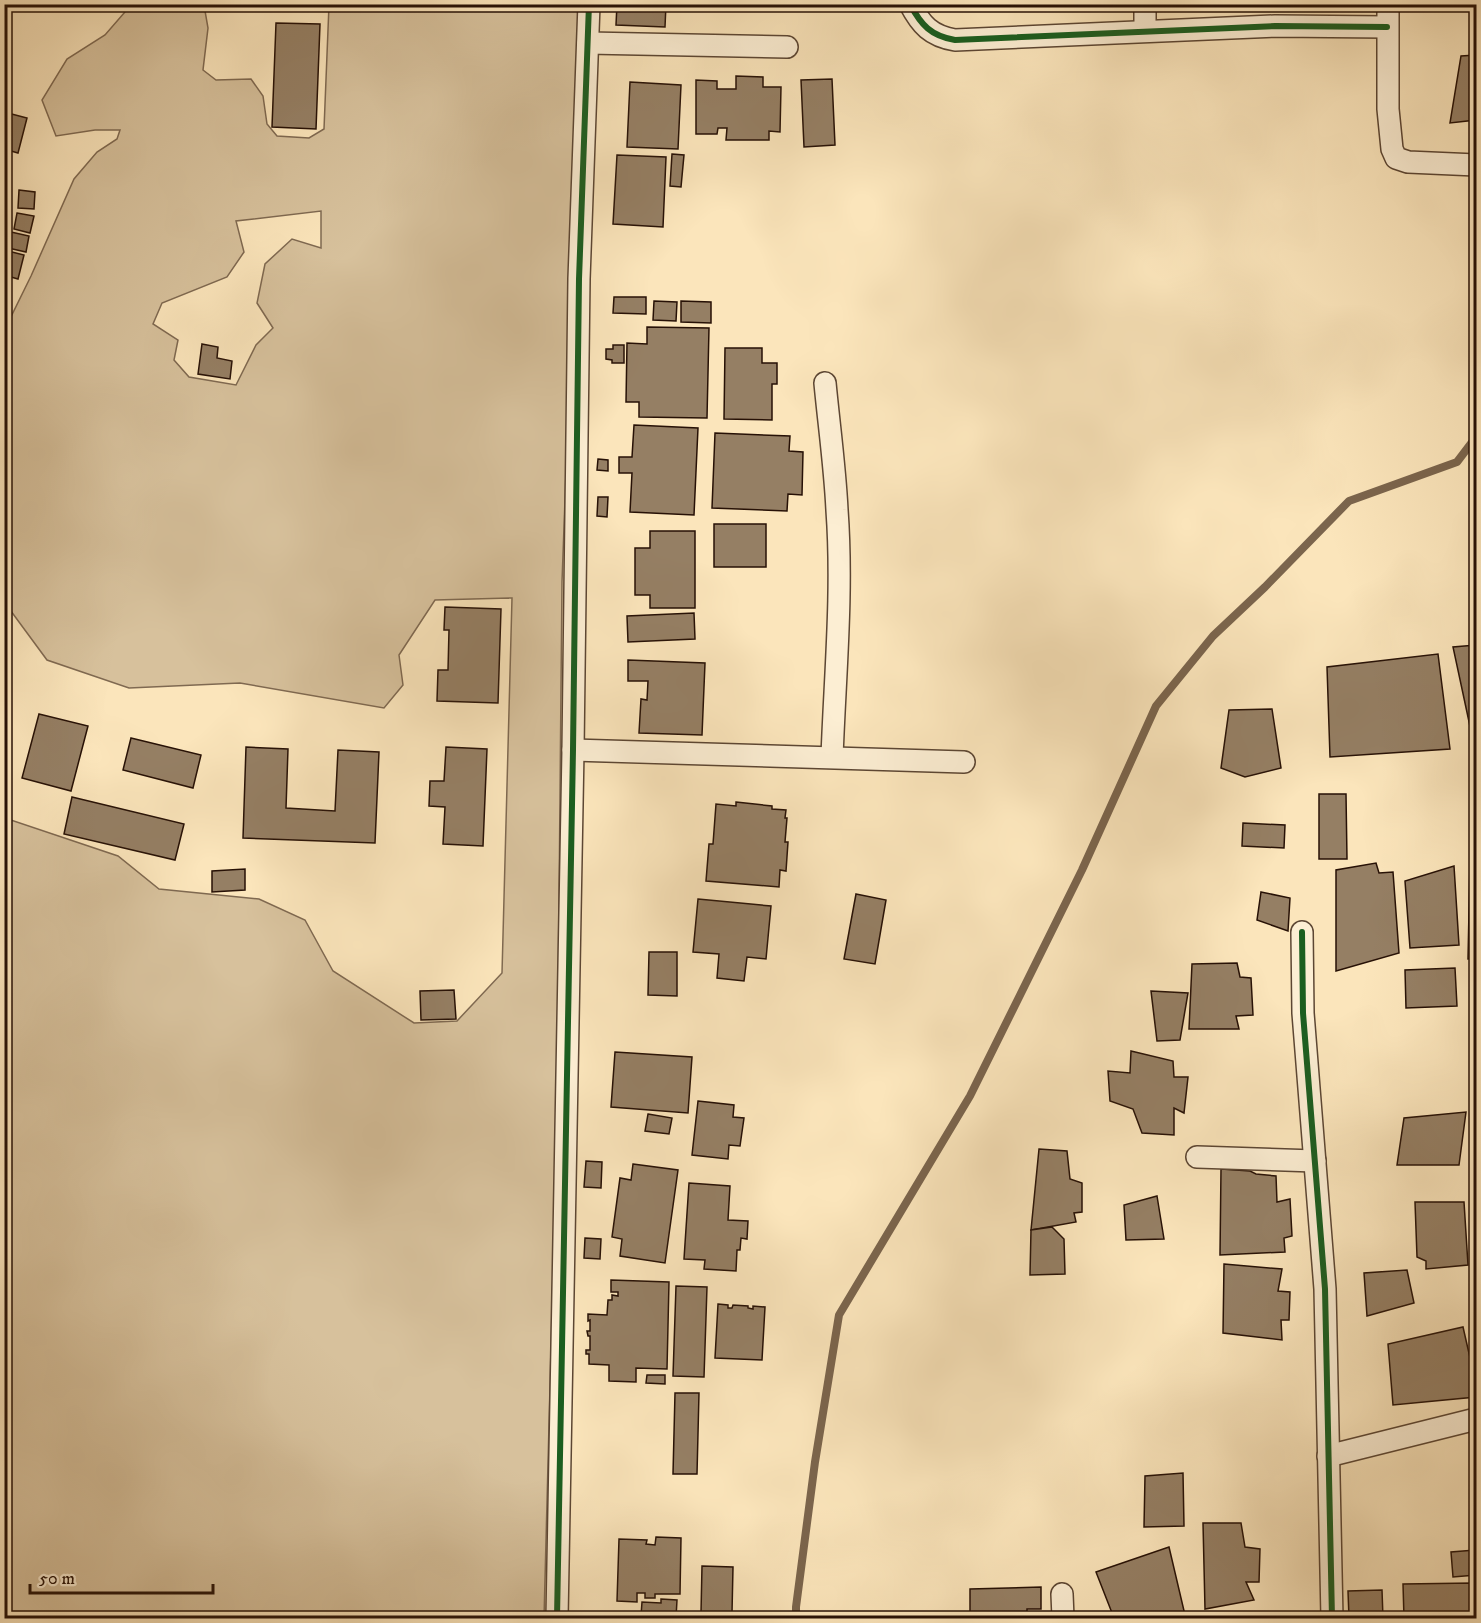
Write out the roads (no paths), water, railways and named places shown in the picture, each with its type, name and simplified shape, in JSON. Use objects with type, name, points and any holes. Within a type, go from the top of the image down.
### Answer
[{"type":"street","points":[[556,1618],[573,750],[579,279],[589,4]]},
{"type":"street","points":[[910,4],[918,20],[927,29],[941,38],[955,40],[1275,26],[1387,27]]},
{"type":"street","points":[[1145,4],[1145,31]]},
{"type":"street","points":[[1388,4],[1388,109],[1392,150],[1396,158],[1408,162],[1476,165]]},
{"type":"street","points":[[588,43],[787,46]]},
{"type":"street","points":[[825,382],[837,510],[839,592],[832,757]]},
{"type":"street","points":[[573,750],[964,762]]},
{"type":"street","points":[[1302,932],[1303,1013],[1325,1289],[1332,1618]]},
{"type":"street","points":[[1197,1157],[1315,1161]]},
{"type":"street","points":[[1328,1456],[1476,1419]]},
{"type":"street","points":[[1062,1594],[1063,1618]]},
{"type":"waterway","points":[[796,1618],[815,1462],[839,1315],[970,1096],[1082,870],[1156,706],[1213,636],[1265,587],[1349,501],[1457,462],[1476,437]]}]
